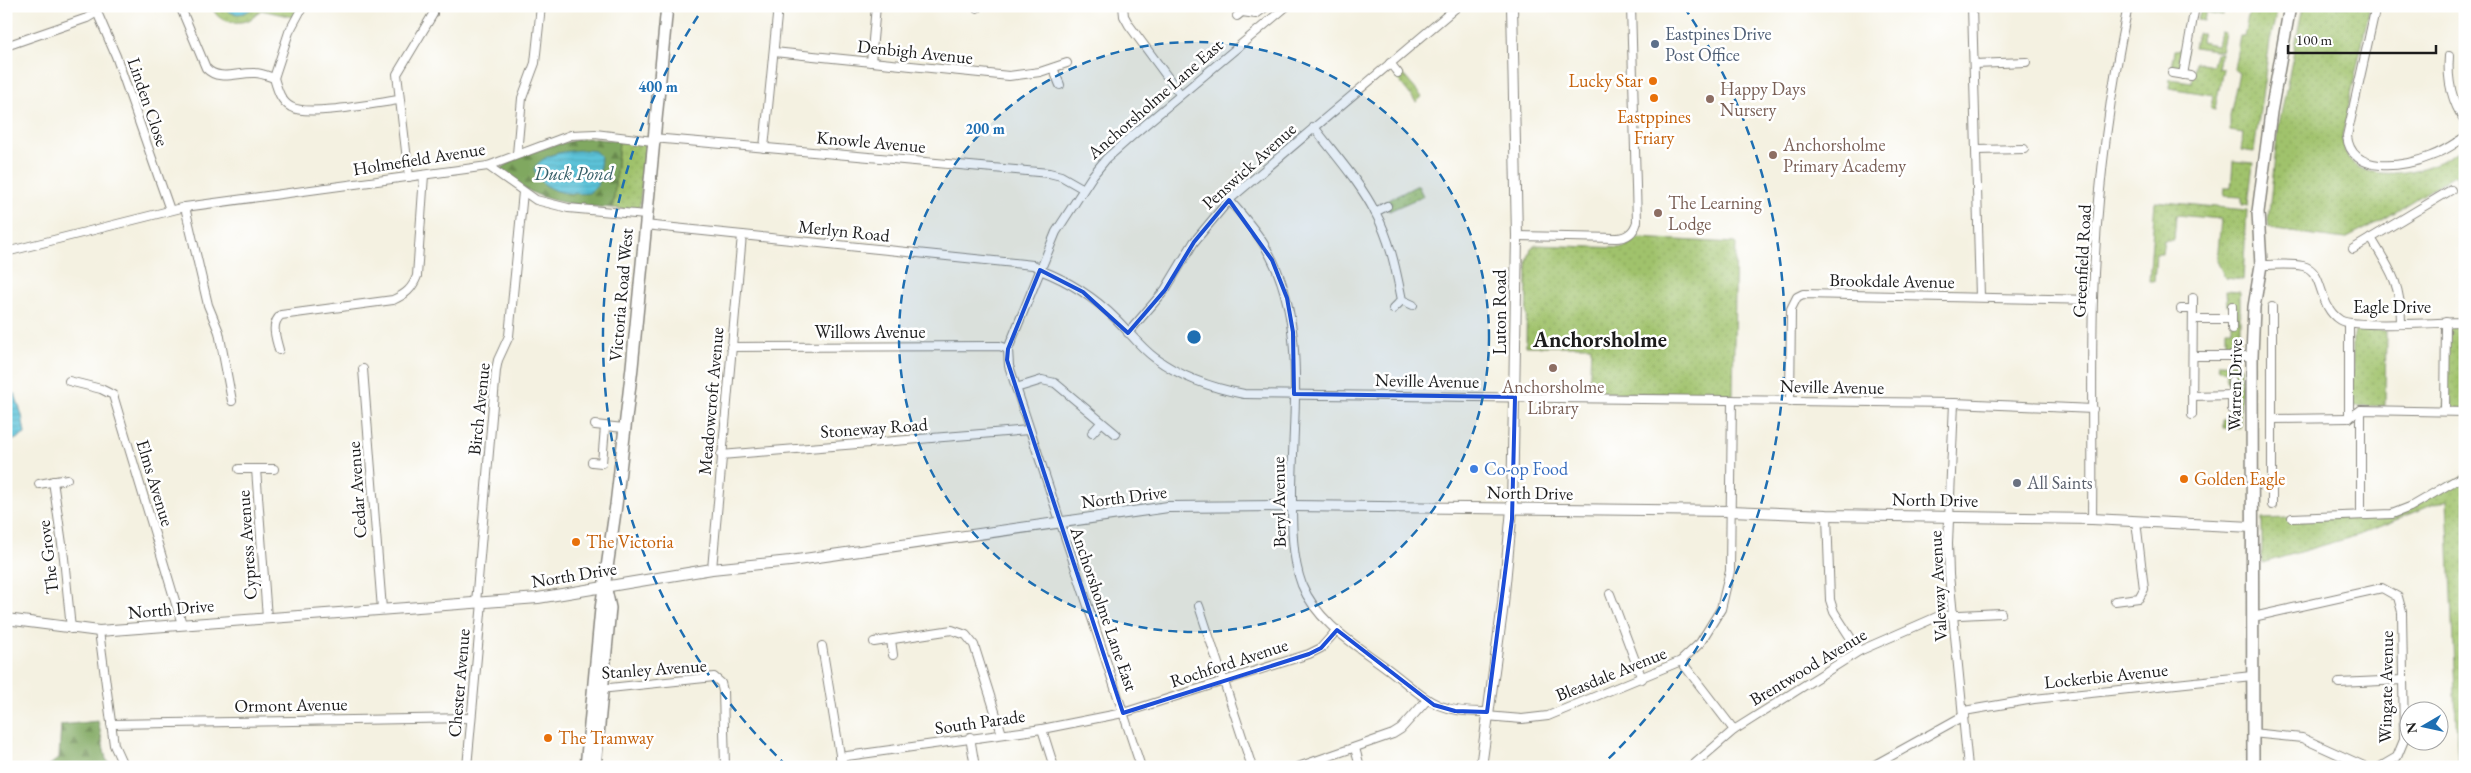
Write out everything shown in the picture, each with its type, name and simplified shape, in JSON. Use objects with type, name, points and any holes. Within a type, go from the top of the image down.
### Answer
[{"type":"main road","name":"Victoria Road West","points":[[586,767],[610,608],[605,586],[624,428],[667,6]]},
{"type":"main road","name":"Warren Drive","points":[[2253,767],[2252,356],[2254,307],[2261,265],[2258,212],[2270,112],[2290,6]]},
{"type":"main road","name":"Victoria Road West","points":[[595,767],[599,689]]},
{"type":"street","points":[[180,6],[206,68],[212,75],[258,73],[274,78]]},
{"type":"street","points":[[303,6],[289,32],[274,78],[279,93],[289,106],[305,112],[398,100]]},
{"type":"street","points":[[409,177],[398,100],[397,74],[433,14],[433,6]]},
{"type":"street","points":[[517,154],[522,98],[535,63],[541,6]]},
{"type":"street","points":[[764,148],[778,6]]},
{"type":"street","points":[[871,62],[876,6]]},
{"type":"street","points":[[1123,6],[1124,16],[1129,25],[1180,94]]},
{"type":"street","points":[[1237,16],[1242,12],[1256,14],[1267,6]]},
{"type":"street","name":"Anchorsholme Lane East","points":[[1141,767],[1007,360],[1008,349],[1056,232],[1082,188],[1106,159],[1180,94],[1287,6]]},
{"type":"street","name":"Penswick Avenue","points":[[1128,333],[1165,290],[1194,242],[1228,200],[1458,6]]},
{"type":"street","name":"Luton Road","points":[[1481,767],[1503,604],[1512,509],[1516,236],[1512,6]]},
{"type":"street","points":[[1516,236],[1623,238],[1635,229],[1631,6]]},
{"type":"street","points":[[1972,6],[1980,298]]},
{"type":"street","name":"Greenfield Road","points":[[2092,519],[2093,300],[2102,180],[2114,87],[2128,6]]},
{"type":"street","points":[[2182,75],[2195,6]]},
{"type":"street","points":[[2376,6],[2347,136],[2352,152],[2364,162],[2404,164],[2432,156],[2465,137]]},
{"type":"street","points":[[6,46],[87,18],[95,9]]},
{"type":"street","name":"Linden Close","points":[[95,9],[116,56],[170,210]]},
{"type":"street","name":"Denbigh Avenue","points":[[774,52],[1010,76],[1031,75],[1066,63]]},
{"type":"street","points":[[2449,56],[2448,70],[2451,95],[2465,121]]},
{"type":"street","points":[[1974,64],[2026,62]]},
{"type":"street","points":[[1390,63],[1398,73]]},
{"type":"street","points":[[1053,68],[1060,85]]},
{"type":"street","points":[[2172,73],[2191,76]]},
{"type":"street","points":[[1314,127],[1361,188],[1375,212],[1390,249],[1402,300]]},
{"type":"street","name":"Holmefield Avenue","points":[[6,252],[185,207],[488,166],[571,135],[582,134],[653,139]]},
{"type":"street","name":"Knowle Avenue","points":[[653,139],[1049,173],[1061,176],[1082,188]]},
{"type":"street","points":[[1977,150],[2024,149]]},
{"type":"street","name":"Merlyn Road","points":[[488,166],[536,200],[568,208],[742,235],[1033,265],[1040,269]]},
{"type":"street","points":[[279,350],[274,326],[280,315],[393,300],[408,292],[413,286],[417,276],[424,175]]},
{"type":"street","points":[[2353,250],[2451,190]]},
{"type":"street","name":"Birch Avenue","points":[[479,602],[496,370],[498,360],[509,336],[523,192]]},
{"type":"street","name":"Beryl Avenue","points":[[1228,200],[1253,229],[1266,249],[1287,298],[1293,332],[1292,506],[1296,562],[1302,586],[1315,608],[1336,630],[1427,700],[1455,711],[1487,714]]},
{"type":"street","points":[[1375,212],[1387,206]]},
{"type":"street","points":[[185,207],[208,305],[219,332],[232,401]]},
{"type":"street","name":"Meadowcroft Avenue","points":[[712,569],[742,235]]},
{"type":"street","points":[[2371,238],[2396,281],[2400,294],[2401,323]]},
{"type":"street","name":"Eagle Drive","points":[[2261,265],[2292,265],[2310,269],[2316,276],[2328,310],[2349,324],[2459,322],[2464,318]]},
{"type":"street","name":"Neville Avenue","points":[[1040,269],[1064,280],[1100,304],[1146,351],[1166,366],[1206,385],[1244,394],[1954,403],[2093,409]]},
{"type":"street","name":"Brookdale Avenue","points":[[1790,402],[1791,309],[1797,297],[1803,294],[2093,300]]},
{"type":"street","points":[[2192,415],[2193,298]]},
{"type":"street","points":[[1402,300],[1413,305]]},
{"type":"street","points":[[1393,310],[1402,300]]},
{"type":"street","points":[[2232,306],[2232,328]]},
{"type":"street","points":[[2272,307],[2272,505]]},
{"type":"street","points":[[2181,310],[2193,309]]},
{"type":"street","points":[[2193,319],[2232,319]]},
{"type":"street","points":[[2445,411],[2446,322]]},
{"type":"street","points":[[2349,324],[2349,418]]},
{"type":"street","name":"Willows Avenue","points":[[731,347],[1000,346],[1008,349]]},
{"type":"street","points":[[2193,356],[2252,356]]},
{"type":"street","name":"Cedar Avenue","points":[[363,369],[382,609]]},
{"type":"street","points":[[1016,388],[1042,380],[1055,383],[1116,434]]},
{"type":"street","name":"Elms Avenue","points":[[69,381],[102,388],[113,396],[182,624]]},
{"type":"street","points":[[2232,382],[2232,409]]},
{"type":"street","points":[[2182,403],[2192,399],[2232,395]]},
{"type":"street","name":"Bleasdale Avenue","points":[[1487,714],[1522,719],[1548,716],[1681,662],[1700,643],[1721,609],[1730,570],[1732,400]]},
{"type":"street","name":"Valeway Avenue","points":[[1954,403],[1948,543],[1952,616],[1964,713],[1968,767]]},
{"type":"street","points":[[2272,419],[2349,418],[2361,410],[2465,412]]},
{"type":"street","points":[[2361,410],[2361,515]]},
{"type":"street","points":[[1092,433],[1101,423]]},
{"type":"street","points":[[594,425],[624,428]]},
{"type":"street","points":[[592,462],[602,463],[605,426]]},
{"type":"street","name":"Stoneway Road","points":[[721,455],[1030,430]]},
{"type":"street","name":"Cypress Avenue","points":[[239,469],[274,468]]},
{"type":"street","name":"Cypress Avenue","points":[[256,469],[267,618]]},
{"type":"street","points":[[2292,518],[2392,514],[2410,507],[2465,475]]},
{"type":"street","points":[[40,484],[67,479]]},
{"type":"street","name":"The Grove","points":[[53,481],[64,558],[71,629]]},
{"type":"street","name":"North Drive","points":[[6,619],[71,629],[99,631],[547,596],[712,569],[790,561],[1168,507],[1292,506],[1731,511],[1827,515],[2092,519],[2252,527]]},
{"type":"street","points":[[1827,515],[1830,600],[1834,612],[1859,651]]},
{"type":"street","points":[[2114,601],[2139,598],[2144,589],[2136,521]]},
{"type":"street","name":"Wingate Avenue","points":[[2253,617],[2382,588],[2398,597],[2402,612],[2404,740],[2397,757],[2380,767]]},
{"type":"street","points":[[1610,594],[1642,679]]},
{"type":"street","name":"Chester Avenue","points":[[467,767],[479,602]]},
{"type":"street","points":[[1200,606],[1252,767]]},
{"type":"street","name":"Brentwood Avenue","points":[[1691,767],[1734,730],[1859,651],[1939,616],[2001,613]]},
{"type":"street","points":[[874,642],[952,630],[966,635],[974,645],[1002,734]]},
{"type":"street","name":"Rochford Avenue","points":[[1123,713],[1309,654],[1321,648],[1336,630]]},
{"type":"street","points":[[99,631],[114,745],[124,767]]},
{"type":"street","points":[[891,640],[894,655]]},
{"type":"street","points":[[822,646],[842,767]]},
{"type":"street","points":[[1681,662],[1734,730]]},
{"type":"street","name":"Lockerbie Avenue","points":[[1872,767],[1964,713],[2034,699],[2252,676]]},
{"type":"street","name":"Stanley Avenue","points":[[599,689],[714,677],[721,683],[723,691],[726,767]]},
{"type":"street","points":[[2339,683],[2403,680]]},
{"type":"street","points":[[1298,767],[1393,734],[1427,700]]},
{"type":"street","name":"South Parade","points":[[840,757],[970,737],[1042,729],[1123,713]]},
{"type":"street","name":"Ormont Avenue","points":[[111,724],[472,718]]},
{"type":"street","points":[[1042,729],[1054,767]]},
{"type":"street","name":"Wingate Avenue","points":[[2252,732],[2302,738],[2366,767]]},
{"type":"street","points":[[970,737],[974,767]]},
{"type":"street","points":[[1355,748],[1360,767]]},
{"type":"highlighted area","points":[[1229,200],[1272,260],[1287,298],[1293,332],[1294,394],[1515,397],[1512,519],[1487,712],[1455,711],[1434,705],[1337,630],[1321,648],[1309,654],[1123,713],[1007,360],[1008,349],[1040,270],[1083,292],[1128,333],[1165,290],[1194,242]]},
{"type":"green space","points":[[213,6],[303,6],[297,18],[261,10],[249,20],[233,22],[217,16]]},
{"type":"green space","points":[[2250,6],[2278,6],[2270,41],[2254,152],[2241,150],[2243,133],[2230,131],[2230,116],[2239,72],[2234,69],[2240,36],[2244,36]]},
{"type":"green space","points":[[2303,6],[2370,6],[2342,137],[2346,153],[2352,162],[2360,168],[2380,173],[2392,173],[2425,167],[2465,147],[2465,234],[2456,174],[2381,221],[2345,239],[2275,230],[2269,227],[2268,221],[2278,129]]},
{"type":"green space","points":[[2201,9],[2223,13],[2223,16],[2206,13],[2204,21],[2198,20]]},
{"type":"green space","points":[[2220,32],[2225,33],[2221,51],[2194,47],[2197,33],[2202,33],[2201,42],[2217,45]]},
{"type":"green space","points":[[2187,49],[2184,66],[2171,68],[2174,50]]},
{"type":"green space","points":[[2216,53],[2221,53],[2218,68],[2223,69],[2215,109],[2211,108],[2213,95],[2169,88],[2170,79],[2192,82],[2195,62],[2213,65]]},
{"type":"green space","points":[[1400,71],[1422,97],[1416,102],[1395,76]]},
{"type":"green space","points":[[588,138],[619,141],[613,208],[553,200],[525,189],[501,169],[530,153]]},
{"type":"green space","points":[[619,141],[646,144],[639,211],[613,208]]},
{"type":"green space","points":[[2233,161],[2253,163],[2248,205],[2242,204],[2242,197],[2224,196],[2225,188],[2231,188]]},
{"type":"green space","points":[[1418,185],[1423,196],[1389,211],[1385,202]]},
{"type":"green space","points":[[2155,201],[2247,210],[2243,280],[2225,278],[2217,261],[2221,219],[2176,215],[2174,240],[2164,240],[2162,254],[2156,254],[2154,281],[2149,281]]},
{"type":"green space","points":[[1638,238],[1736,243],[1733,395],[1589,392],[1591,346],[1526,346],[1527,262],[1531,248],[1536,245],[1623,248]]},
{"type":"green space","points":[[2226,291],[2240,292],[2240,346],[2237,349],[2218,349],[2218,344],[2226,344],[2226,329],[2232,329],[2232,306],[2227,306]]},
{"type":"green space","points":[[2465,320],[2465,412],[2445,411],[2446,322]]},
{"type":"green space","points":[[2357,330],[2386,330],[2385,406],[2352,406],[2353,334]]},
{"type":"green space","points":[[2219,363],[2238,364],[2241,367],[2240,428],[2223,428],[2223,419],[2227,419],[2227,409],[2232,409],[2231,381],[2226,381],[2226,371],[2218,370]]},
{"type":"green space","points":[[2465,475],[2465,767],[2458,767],[2447,499],[2359,535],[2262,563],[2262,519],[2392,514]]},
{"type":"green space","points":[[98,721],[106,759],[113,767],[47,767],[59,758],[61,725]]},
{"type":"water","points":[[223,6],[254,6],[247,12],[239,14],[226,10]]},
{"type":"water","name":"Duck Pond","points":[[585,150],[595,151],[601,157],[598,185],[589,193],[564,193],[549,188],[538,177],[534,169],[538,163],[556,153]]},
{"type":"water","points":[[6,389],[15,394],[22,415],[25,434],[14,440],[6,441]]},
{"type":"place","name":"Eastpines Drive Post Office","points":[[1655,44]]},
{"type":"place","name":"Lucky Star","points":[[1653,81]]},
{"type":"place","name":"Eastppines Friary","points":[[1654,98]]},
{"type":"place","name":"Happy Days Nursery","points":[[1710,99]]},
{"type":"place","name":"Anchorsholme Primary Academy","points":[[1773,155]]},
{"type":"place","name":"The Learning Lodge","points":[[1658,213]]},
{"type":"place","name":"Anchorsholme Library","points":[[1553,368]]},
{"type":"place","name":"Co-op Food","points":[[1474,469]]},
{"type":"place","name":"Golden Eagle","points":[[2184,479]]},
{"type":"place","name":"All Saints","points":[[2017,483]]},
{"type":"place","name":"The Victoria","points":[[576,542]]},
{"type":"place","name":"The Tramway","points":[[548,738]]},
{"type":"district","name":"Anchorsholme","points":[[1600,339]]}]
